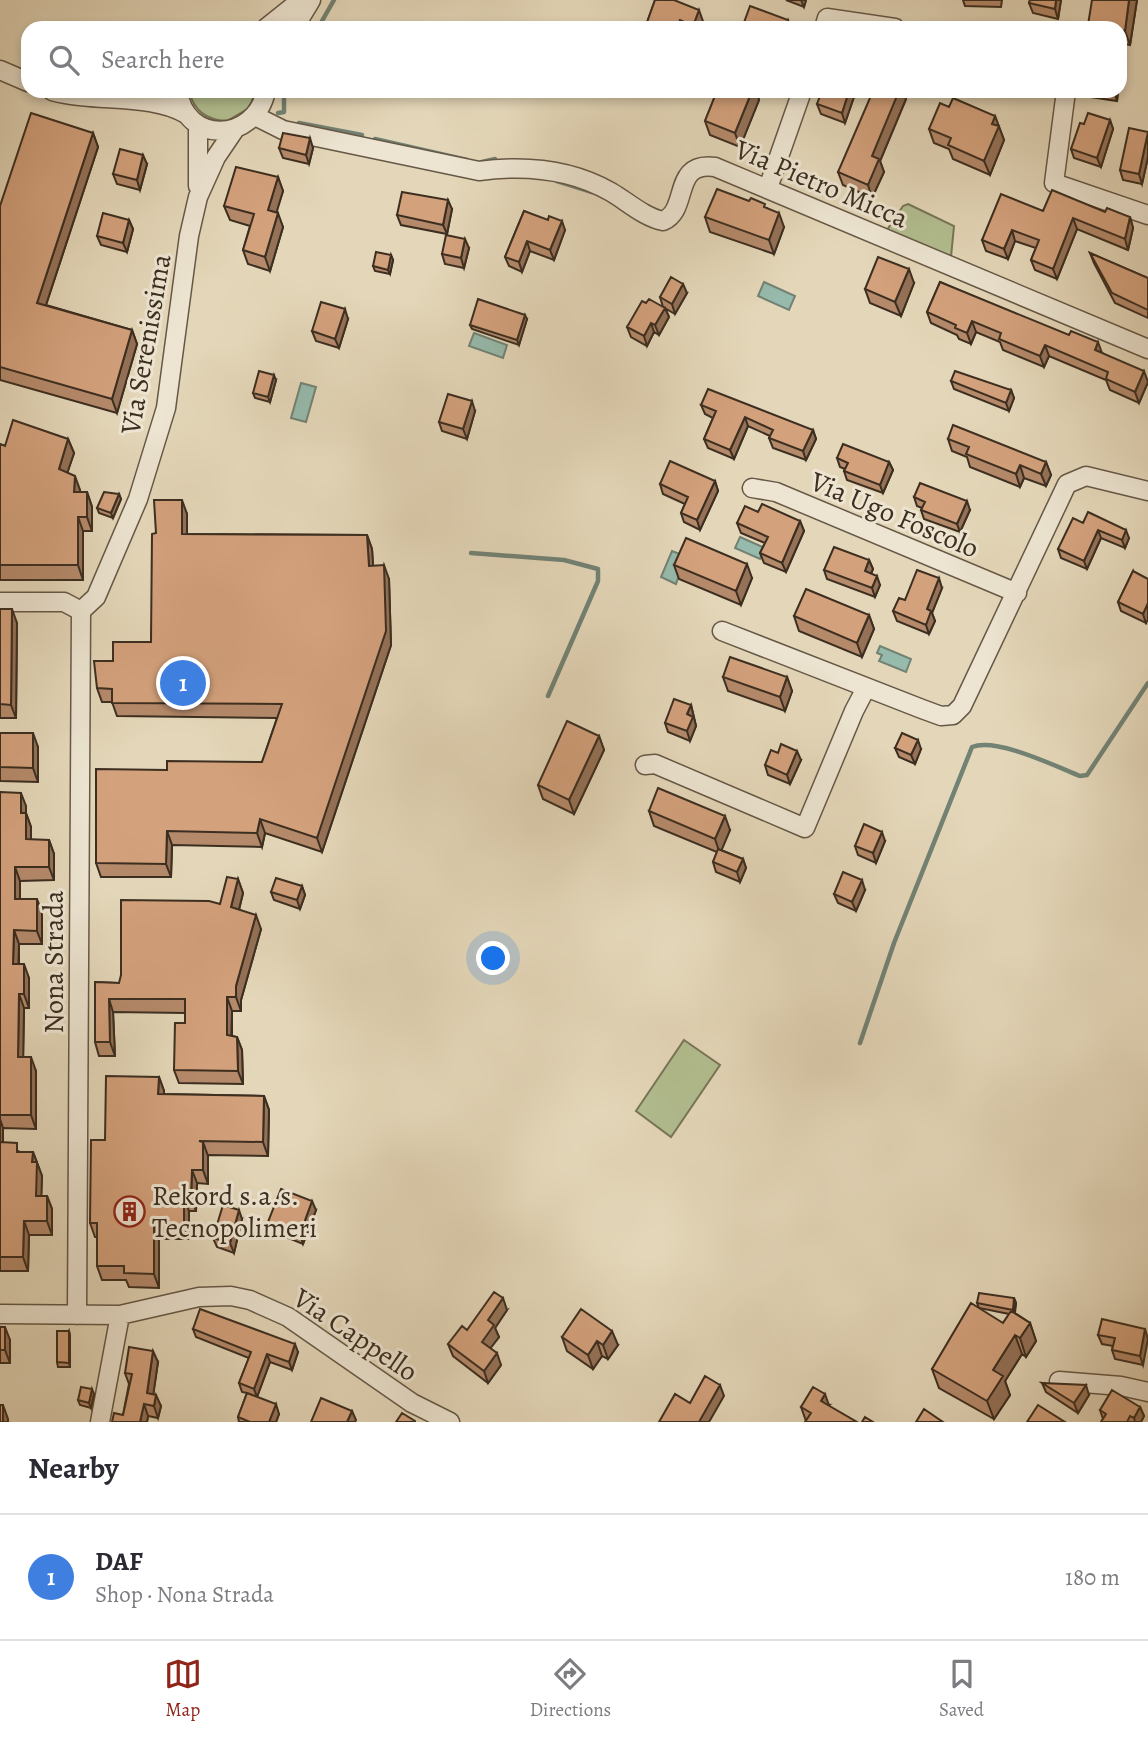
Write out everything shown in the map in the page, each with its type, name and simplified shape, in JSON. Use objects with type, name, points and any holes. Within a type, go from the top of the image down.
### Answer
[{"type":"street","points":[[275,21],[301,0]]},
{"type":"street","points":[[298,21],[311,0]]},
{"type":"street","points":[[826,21],[827,18],[847,21]]},
{"type":"street","points":[[0,70],[21,79]]},
{"type":"street","points":[[91,98],[166,105],[210,130],[235,129]]},
{"type":"street","points":[[102,100],[108,98]]},
{"type":"street","name":"Via Serenissima","points":[[182,98],[192,119],[198,197]]},
{"type":"street","points":[[255,117],[263,98]]},
{"type":"street","points":[[768,188],[800,98]]},
{"type":"street","points":[[1065,98],[1054,184],[1148,215]]},
{"type":"street","name":"Via Serenissima","points":[[81,611],[96,597],[138,499],[166,408],[189,236],[198,197],[216,157],[235,129],[255,117]]},
{"type":"street","name":"Via Pietro Micca","points":[[255,117],[282,130],[479,171],[510,167],[554,171],[584,179],[663,221],[672,214],[686,178],[698,167],[715,167],[1148,349]]},
{"type":"street","points":[[722,631],[940,716],[953,715],[962,706],[1068,484],[1086,476],[1148,491]]},
{"type":"street","name":"Via Ugo Foscolo","points":[[752,488],[776,492],[1017,593]]},
{"type":"street","points":[[0,602],[64,602],[81,611]]},
{"type":"street","name":"Nona Strada","points":[[77,1315],[81,611]]},
{"type":"street","points":[[645,765],[655,764],[805,828],[853,711],[866,688]]},
{"type":"street","name":"Via Cappello","points":[[0,1314],[120,1315],[200,1297],[231,1296],[263,1304],[288,1317],[412,1403],[450,1422]]},
{"type":"street","points":[[100,1422],[120,1315]]},
{"type":"street","points":[[1059,1381],[1121,1385],[1148,1392]]},
{"type":"shaded area","points":[[192,98],[253,98],[249,108],[227,121],[207,116],[194,104]]},
{"type":"shaded area","points":[[908,204],[954,226],[951,257],[887,230],[903,206]]},
{"type":"shaded area","points":[[764,282],[795,296],[789,310],[758,296]]},
{"type":"shaded area","points":[[474,333],[507,345],[503,358],[469,346]]},
{"type":"shaded area","points":[[301,383],[316,387],[306,422],[291,418]]},
{"type":"shaded area","points":[[740,537],[765,548],[760,559],[735,548]]},
{"type":"shaded area","points":[[672,551],[685,556],[676,584],[661,577]]},
{"type":"shaded area","points":[[880,646],[911,659],[906,672],[879,661],[882,655],[877,653]]},
{"type":"shaded area","points":[[684,1040],[720,1065],[671,1137],[636,1111]]},
{"type":"building","points":[[655,0],[674,0],[699,10],[695,21],[648,21]]},
{"type":"building","points":[[1030,0],[1056,0],[1055,9],[1029,3]]},
{"type":"building","points":[[1092,0],[1129,0],[1126,21],[1089,21]]},
{"type":"building","points":[[750,6],[788,20],[788,21],[745,21]]},
{"type":"building","points":[[714,98],[749,98],[735,133],[705,121]]},
{"type":"building","points":[[819,98],[847,98],[842,113],[817,104]]},
{"type":"building","points":[[870,98],[896,98],[872,156],[879,159],[868,185],[838,172]]},
{"type":"building","points":[[953,98],[995,116],[992,124],[999,126],[984,161],[948,145],[951,138],[929,129],[940,103],[949,107]]},
{"type":"building","points":[[31,113],[93,133],[37,303],[132,330],[112,399],[0,367],[0,206]]},
{"type":"building","points":[[1088,113],[1110,120],[1097,158],[1071,149],[1080,123],[1084,124]]},
{"type":"building","points":[[1129,128],[1148,132],[1139,174],[1120,170]]},
{"type":"building","points":[[283,133],[310,138],[306,155],[279,148]]},
{"type":"building","points":[[120,149],[143,155],[137,180],[113,174]]},
{"type":"building","points":[[236,167],[278,177],[268,210],[278,213],[265,257],[243,250],[254,214],[224,206]]},
{"type":"building","points":[[717,189],[749,201],[751,198],[779,213],[769,240],[705,217]]},
{"type":"building","points":[[1052,190],[1105,212],[1107,208],[1130,217],[1125,239],[1073,218],[1053,269],[1031,260],[1039,240],[1012,230],[1004,249],[982,240],[1001,194],[1043,211]]},
{"type":"building","points":[[402,192],[448,200],[443,225],[397,215]]},
{"type":"building","points":[[524,211],[548,220],[549,216],[562,221],[550,250],[527,241],[519,262],[505,257]]},
{"type":"building","points":[[103,213],[129,220],[123,243],[97,236]]},
{"type":"building","points":[[446,235],[465,239],[461,258],[442,254]]},
{"type":"building","points":[[376,252],[391,255],[388,270],[373,266]]},
{"type":"building","points":[[1090,253],[1148,278],[1148,310],[1112,293]]},
{"type":"building","points":[[878,257],[909,269],[895,302],[865,289]]},
{"type":"building","points":[[671,277],[683,284],[672,304],[660,297]]},
{"type":"building","points":[[940,282],[1069,335],[1071,331],[1098,342],[1095,350],[1144,371],[1135,392],[1106,379],[1108,372],[1045,345],[1040,356],[999,339],[1001,333],[972,321],[967,333],[955,328],[956,325],[927,312]]},
{"type":"building","points":[[478,299],[525,315],[517,340],[470,325]]},
{"type":"building","points":[[649,299],[665,308],[655,325],[651,323],[644,336],[627,327],[642,301],[646,303]]},
{"type":"building","points":[[321,302],[345,309],[335,339],[312,331]]},
{"type":"building","points":[[259,371],[274,375],[268,397],[253,393]]},
{"type":"building","points":[[955,371],[1011,390],[1006,403],[951,381]]},
{"type":"building","points":[[708,389],[813,430],[803,451],[769,438],[773,430],[745,417],[730,450],[704,439],[716,411],[701,405]]},
{"type":"building","points":[[448,394],[472,401],[463,429],[439,422]]},
{"type":"building","points":[[13,420],[68,439],[59,469],[75,476],[74,492],[87,492],[87,517],[78,517],[78,565],[0,565],[0,444],[5,446]]},
{"type":"building","points":[[953,425],[1046,462],[1041,474],[1020,465],[1016,474],[966,454],[969,447],[948,439]]},
{"type":"building","points":[[843,444],[889,462],[880,485],[844,471],[848,463],[837,458]]},
{"type":"building","points":[[670,461],[715,481],[697,520],[681,513],[688,497],[660,484]]},
{"type":"building","points":[[920,483],[967,501],[957,524],[921,510],[925,502],[914,497]]},
{"type":"building","points":[[104,492],[119,494],[111,513],[97,508]]},
{"type":"building","points":[[154,500],[182,500],[182,534],[367,535],[369,566],[384,565],[386,631],[317,838],[260,819],[257,833],[167,831],[166,864],[96,863],[96,769],[167,770],[167,761],[262,762],[282,704],[112,703],[112,689],[97,688],[94,661],[113,661],[113,642],[151,642],[152,534],[156,533]]},
{"type":"building","points":[[762,504],[800,521],[782,563],[760,553],[768,537],[737,523],[745,506],[758,512]]},
{"type":"building","points":[[1088,512],[1126,530],[1122,540],[1098,530],[1084,561],[1058,549],[1073,518],[1083,523]]},
{"type":"building","points":[[686,538],[747,564],[736,591],[674,565]]},
{"type":"building","points":[[834,547],[869,560],[865,571],[877,576],[872,588],[824,570]]},
{"type":"building","points":[[917,570],[939,578],[927,609],[931,611],[926,625],[893,611],[899,598],[905,600]]},
{"type":"building","points":[[1133,571],[1148,579],[1148,603],[1143,614],[1118,602]]},
{"type":"building","points":[[806,589],[869,615],[857,643],[794,616]]},
{"type":"building","points":[[0,609],[12,609],[11,705],[0,704]]},
{"type":"building","points":[[730,657],[787,677],[780,697],[723,677]]},
{"type":"building","points":[[674,699],[691,705],[687,714],[693,717],[687,731],[665,723]]},
{"type":"building","points":[[567,721],[599,736],[569,800],[538,785]]},
{"type":"building","points":[[0,733],[33,733],[33,768],[0,767]]},
{"type":"building","points":[[902,733],[918,740],[911,755],[895,748]]},
{"type":"building","points":[[781,744],[797,751],[787,775],[765,765],[771,750],[778,753]]},
{"type":"building","points":[[658,788],[725,816],[715,839],[649,811]]},
{"type":"building","points":[[0,792],[21,793],[21,813],[26,813],[26,839],[49,840],[49,867],[15,867],[15,899],[37,899],[37,931],[14,930],[13,964],[24,964],[24,994],[19,994],[18,1057],[31,1057],[31,1115],[0,1115]]},
{"type":"building","points":[[864,824],[882,832],[873,853],[855,846]]},
{"type":"building","points":[[718,849],[743,859],[737,872],[713,862]]},
{"type":"building","points":[[843,872],[862,880],[852,902],[834,894]]},
{"type":"building","points":[[227,877],[238,879],[231,907],[256,915],[236,986],[236,997],[227,997],[227,1035],[237,1037],[238,1071],[174,1070],[175,1023],[185,1023],[185,999],[109,999],[110,1042],[95,1042],[95,982],[119,983],[121,975],[121,900],[209,901],[220,904]]},
{"type":"building","points":[[276,878],[302,886],[297,900],[271,892]]},
{"type":"building","name":"Rekord s.a.s. Tecnopolimeri","points":[[106,1076],[159,1077],[158,1094],[264,1096],[263,1142],[199,1141],[203,1142],[203,1170],[192,1170],[191,1197],[184,1197],[184,1225],[154,1225],[154,1274],[124,1273],[124,1266],[97,1266],[97,1223],[90,1223],[91,1140],[105,1140]]},
{"type":"building","points":[[0,1142],[17,1143],[17,1152],[33,1152],[32,1162],[37,1162],[36,1196],[47,1196],[47,1221],[24,1221],[23,1257],[0,1257]]},
{"type":"building","points":[[281,1189],[312,1201],[300,1234],[268,1222]]},
{"type":"building","points":[[223,1205],[239,1210],[230,1243],[213,1238]]},
{"type":"building","points":[[494,1292],[503,1298],[488,1320],[494,1325],[482,1342],[497,1353],[484,1371],[448,1344],[462,1326],[467,1330]]},
{"type":"building","points":[[979,1293],[1014,1298],[1013,1310],[977,1303]]},
{"type":"building","points":[[971,1303],[1003,1323],[1011,1311],[1030,1323],[1020,1338],[1015,1335],[993,1370],[1003,1376],[987,1401],[932,1369]]},
{"type":"building","points":[[200,1309],[295,1344],[289,1362],[267,1354],[254,1389],[239,1383],[251,1352],[193,1329]]},
{"type":"building","points":[[581,1309],[612,1331],[603,1345],[597,1341],[588,1355],[562,1337]]},
{"type":"building","points":[[1102,1319],[1145,1329],[1140,1356],[1112,1350],[1115,1338],[1098,1335]]},
{"type":"building","points":[[0,1327],[5,1327],[5,1350],[0,1350]]},
{"type":"building","points":[[57,1331],[69,1331],[69,1363],[57,1362]]},
{"type":"building","points":[[129,1347],[153,1351],[147,1393],[156,1395],[154,1406],[144,1404],[140,1422],[112,1422],[114,1413],[123,1415],[132,1374],[125,1373]]},
{"type":"building","points":[[705,1376],[720,1385],[699,1422],[659,1422],[675,1394],[690,1403]]},
{"type":"building","points":[[1042,1383],[1086,1385],[1074,1403]]},
{"type":"building","points":[[81,1387],[92,1389],[89,1403],[78,1400]]},
{"type":"building","points":[[813,1387],[825,1394],[821,1401],[857,1422],[805,1422],[811,1413],[801,1407]]},
{"type":"building","points":[[1112,1390],[1140,1407],[1134,1418],[1130,1416],[1127,1422],[1101,1422],[1106,1414],[1100,1410]]},
{"type":"building","points":[[247,1393],[276,1404],[269,1422],[250,1422],[238,1417]]},
{"type":"building","points":[[321,1398],[352,1411],[347,1422],[311,1422]]},
{"type":"building","points":[[0,1405],[3,1405],[3,1422],[0,1422]]},
{"type":"building","points":[[1038,1405],[1065,1422],[1027,1422]]},
{"type":"building","points":[[924,1409],[943,1422],[916,1422]]},
{"type":"building","points":[[402,1413],[415,1421],[415,1422],[396,1422]]},
{"type":"waterway","points":[[322,21],[334,0]]},
{"type":"waterway","points":[[278,113],[284,112],[284,98]]},
{"type":"waterway","points":[[299,123],[362,135]]},
{"type":"waterway","points":[[375,139],[467,160]]},
{"type":"waterway","points":[[482,162],[495,159]]},
{"type":"waterway","points":[[557,181],[592,192]]},
{"type":"waterway","points":[[471,553],[564,560],[598,569],[598,581],[548,696]]},
{"type":"waterway","points":[[860,1043],[894,943],[972,747],[983,745],[1010,749],[1080,776],[1087,775],[1148,683]]},
{"type":"place","name":"DAF","points":[[183,683]]},
{"type":"place","name":"Rekord s.a.s. Tecnopolimeri","points":[[129,1211]]}]
